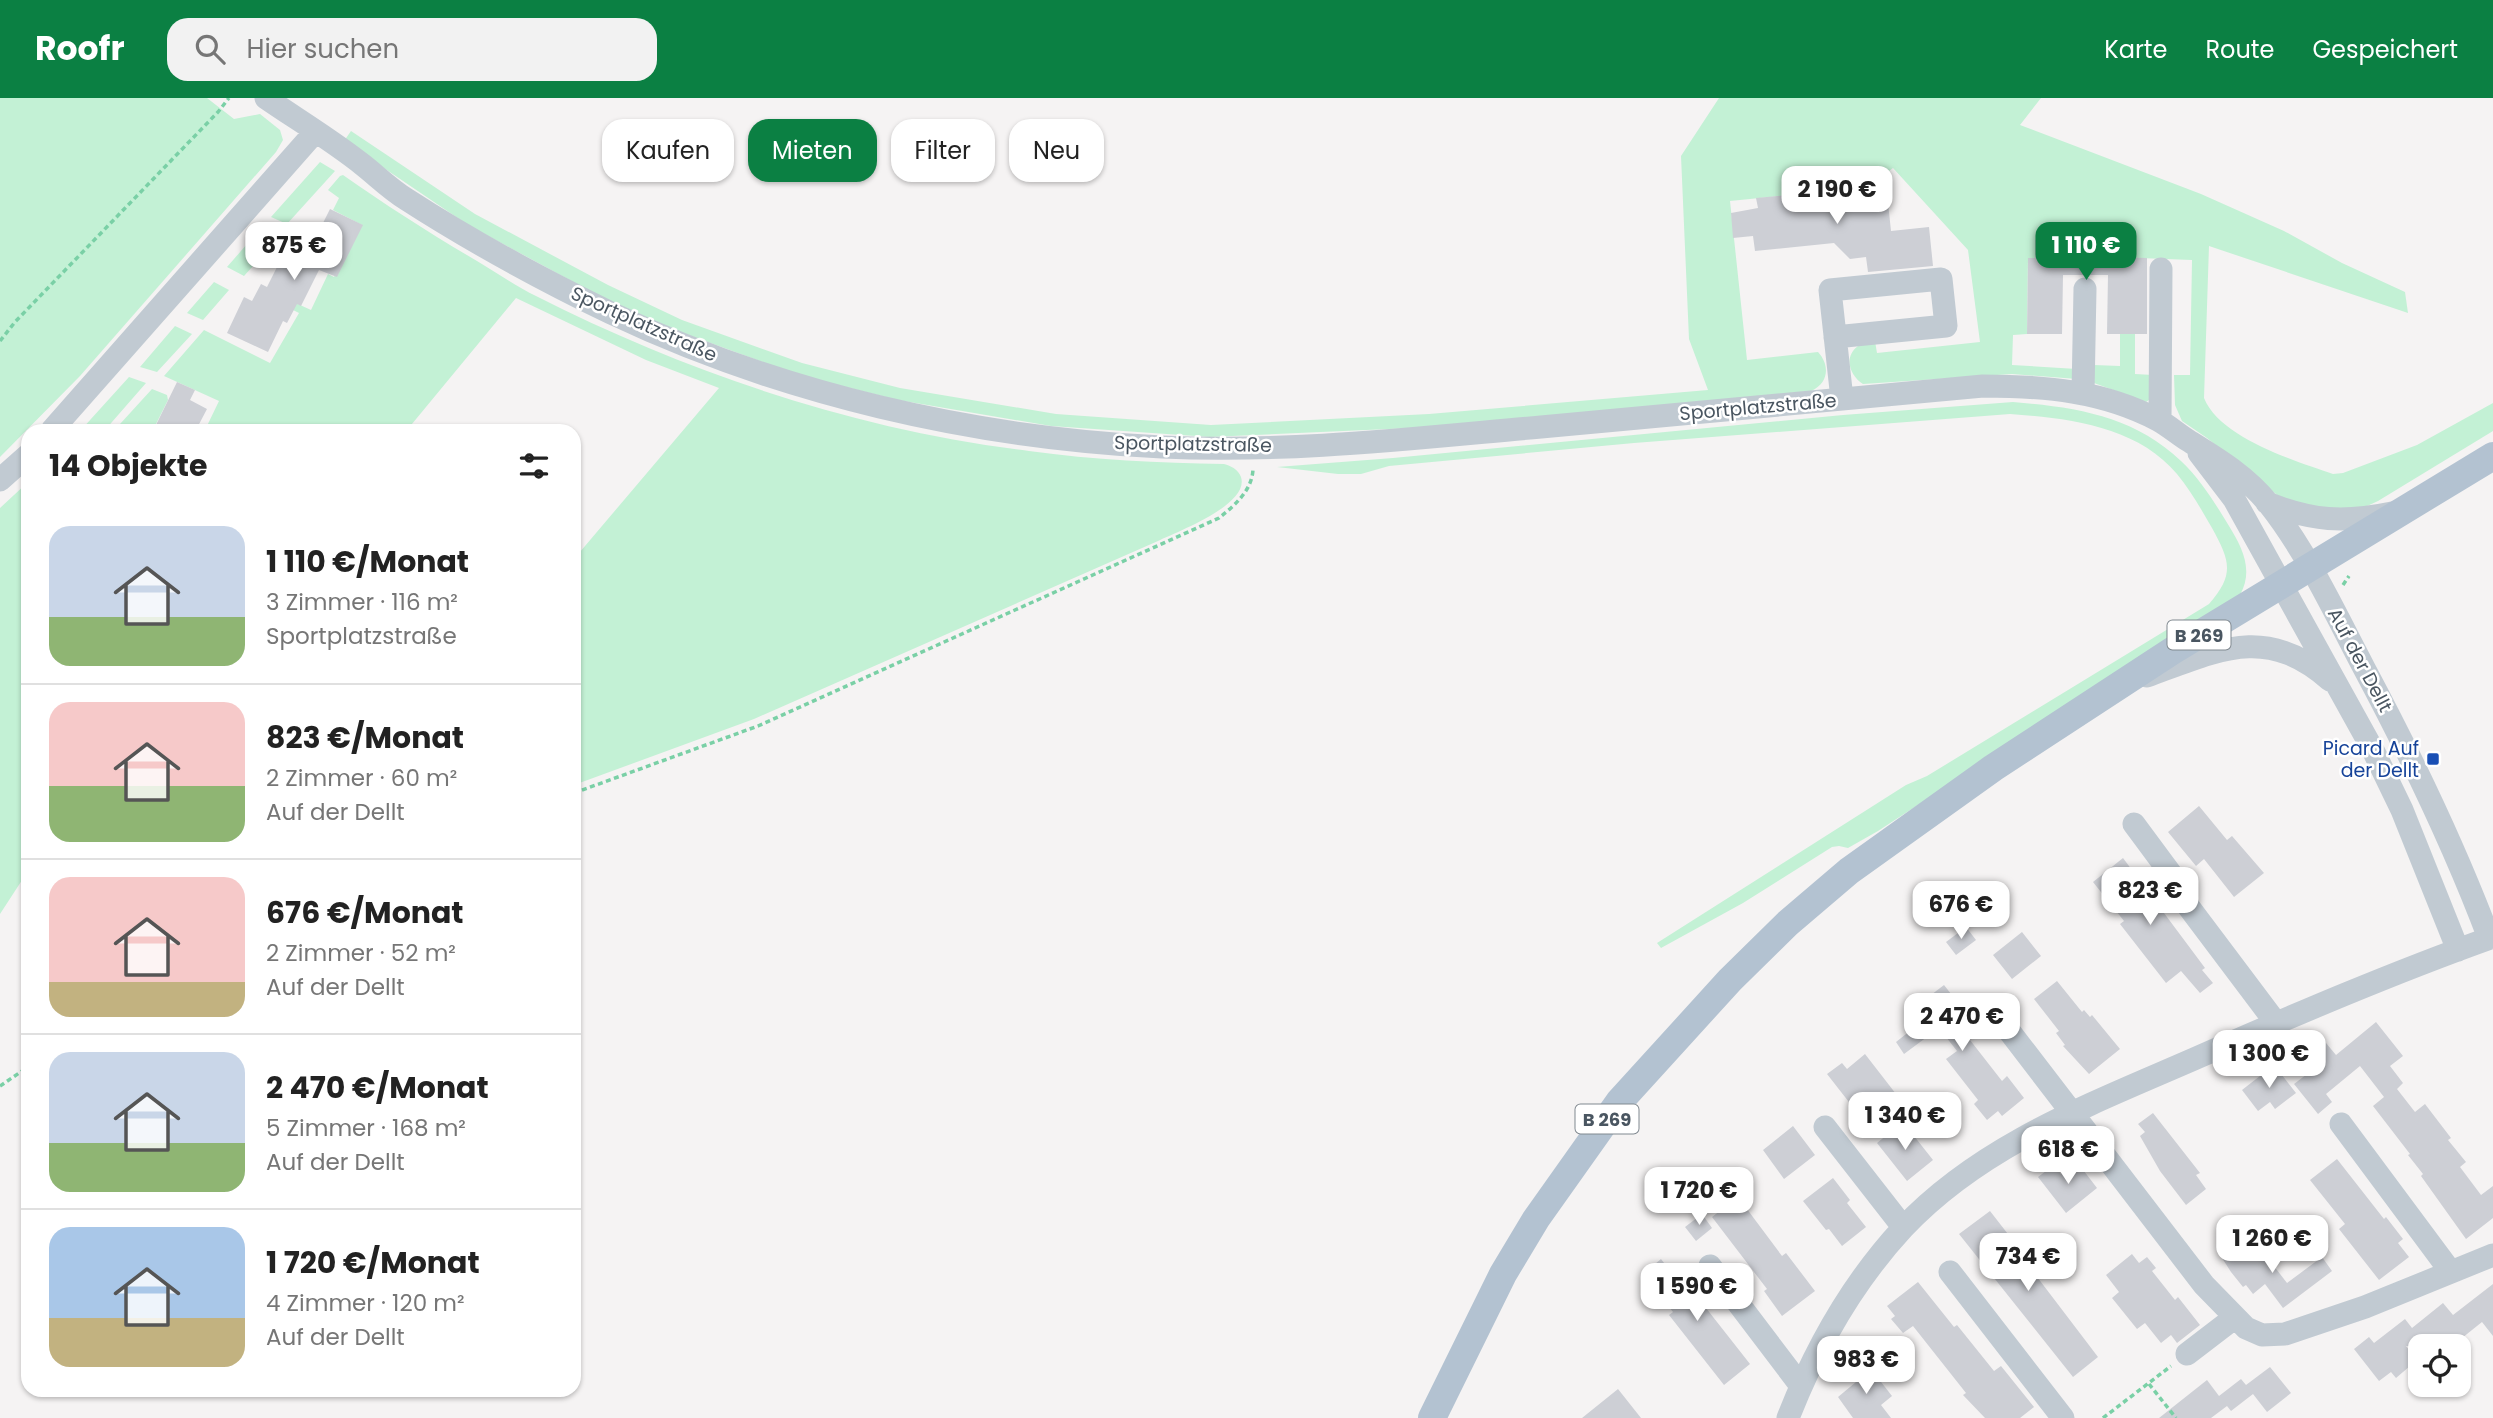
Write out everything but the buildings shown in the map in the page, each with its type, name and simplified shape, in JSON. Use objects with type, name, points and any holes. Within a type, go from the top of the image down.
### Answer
[{"type":"main road","name":"B 269","points":[[1432,1418],[1497,1285],[1536,1219],[1619,1102],[1721,989],[1788,923],[1849,871],[1993,768],[2118,687],[2312,572],[2493,456]]},
{"type":"street","name":"Sportplatzstraße","points":[[266,98],[365,166],[405,198],[493,251],[614,314],[731,362],[848,398],[958,423],[1099,442],[1163,447],[1251,448],[1389,441],[1983,386],[2051,388],[2082,393],[2129,407],[2160,421],[2227,464],[2267,503],[2312,572]]},
{"type":"street","points":[[57,424],[315,132]]},
{"type":"street","points":[[2160,421],[2161,269]]},
{"type":"street","points":[[1835,337],[1946,326],[1941,279],[1830,290],[1835,337],[1842,399]]},
{"type":"street","points":[[2082,393],[2085,289]]},
{"type":"street","name":"Sportplatzstraße","points":[[2188,440],[2234,499],[2284,589]]},
{"type":"street","points":[[0,480],[21,461]]},
{"type":"street","name":"Sportplatzstraße","points":[[2267,503],[2315,519],[2367,518],[2405,510]]},
{"type":"street","name":"Auf der Dellt","points":[[1788,1418],[1821,1344],[1847,1300],[1903,1227],[1977,1167],[2020,1139],[2072,1113],[2276,1023],[2491,938],[2401,737],[2312,572]]},
{"type":"street","name":"Auf der Dellt","points":[[2284,589],[2341,690],[2402,810],[2458,950]]},
{"type":"street","name":"Auf der Dellt","points":[[2118,687],[2206,655],[2233,648],[2258,646],[2286,651],[2301,658],[2341,690]]},
{"type":"street","points":[[2134,824],[2174,878],[2179,894],[2276,1023]]},
{"type":"street","points":[[1990,1006],[2170,1242],[2234,1318],[2246,1328],[2262,1335],[2285,1334],[2365,1307],[2493,1255]]},
{"type":"street","points":[[2341,1124],[2451,1272]]},
{"type":"street","points":[[1825,1127],[1903,1227]]},
{"type":"street","points":[[1710,1266],[1801,1386]]},
{"type":"street","points":[[1950,1272],[2063,1418]]},
{"type":"street","points":[[2187,1354],[2234,1318]]},
{"type":"path","points":[[0,341],[15,322],[229,98]]},
{"type":"path","points":[[581,790],[758,726],[1219,518],[1237,504],[1253,477],[1251,448]]},
{"type":"path","points":[[0,1086],[21,1072]]},
{"type":"path","points":[[2103,1418],[2187,1354]]},
{"type":"path","points":[[2149,1383],[2176,1418]]},
{"type":"green space","points":[[0,98],[207,98],[234,119],[260,114],[280,130],[283,140],[276,152],[80,376],[33,424],[21,424],[21,436],[0,457]]},
{"type":"green space","points":[[1719,98],[2041,98],[2020,125],[2201,194],[2284,231],[2342,263],[2405,292],[2408,313],[2209,246],[2204,398],[2226,425],[2260,446],[2333,474],[2343,473],[2417,445],[2493,403],[2493,431],[2365,507],[2334,513],[2282,499],[2182,421],[2175,405],[2174,375],[2190,375],[2192,260],[2113,257],[2113,232],[2057,231],[2056,258],[2028,258],[2027,334],[2013,335],[2012,365],[2077,369],[2077,379],[2012,374],[1863,384],[1858,381],[1850,366],[1853,350],[1862,344],[1875,341],[1877,353],[1980,342],[1968,250],[1893,168],[1885,174],[1858,177],[1859,188],[1852,185],[1842,186],[1842,190],[1730,201],[1747,360],[1818,352],[1825,362],[1826,373],[1817,388],[1811,391],[1434,427],[1210,437],[1051,426],[898,400],[798,375],[675,330],[603,298],[468,225],[344,141],[351,131],[475,214],[608,285],[682,320],[802,363],[900,388],[1056,414],[1211,425],[1429,414],[1708,390],[1689,339],[1681,156]]},
{"type":"green space","points":[[320,162],[335,171],[287,224],[271,217]]},
{"type":"green space","points":[[343,175],[426,230],[529,292],[594,324],[714,374],[838,413],[965,442],[1102,459],[1224,464],[1238,472],[1241,487],[1234,498],[1210,516],[1158,541],[754,719],[581,782],[581,551],[719,388],[646,360],[516,298],[412,424],[208,424],[219,401],[164,376],[204,330],[270,363],[299,313],[273,300],[276,294],[311,310],[328,274],[334,277],[362,225],[333,210],[339,198],[328,190]]},
{"type":"green space","points":[[254,236],[272,245],[244,276],[227,267]]},
{"type":"green space","points":[[214,282],[229,290],[203,320],[187,313]]},
{"type":"green space","points":[[175,326],[192,334],[157,372],[140,367]]},
{"type":"green space","points":[[2120,334],[2135,334],[2135,374],[2153,375],[2149,400],[2146,402],[2094,383],[2094,365],[2120,366]]},
{"type":"green space","points":[[129,377],[146,383],[110,424],[86,424]]},
{"type":"green space","points":[[152,389],[167,395],[168,400],[156,424],[120,424]]},
{"type":"green space","points":[[2013,402],[2059,407],[2103,416],[2144,434],[2181,461],[2213,500],[2242,550],[2246,577],[2240,595],[1878,831],[1848,848],[1832,847],[1743,903],[1661,948],[1657,943],[1906,785],[1927,776],[2209,604],[2223,584],[2226,559],[2212,528],[2177,474],[2161,458],[2122,435],[2078,422],[2010,414],[1634,443],[1389,466],[1361,474],[1277,467],[1843,415]]},
{"type":"green space","points":[[21,488],[21,882],[0,914],[0,508]]},
{"type":"place","name":"Picard Auf der Dellt","points":[[2433,759]]}]
